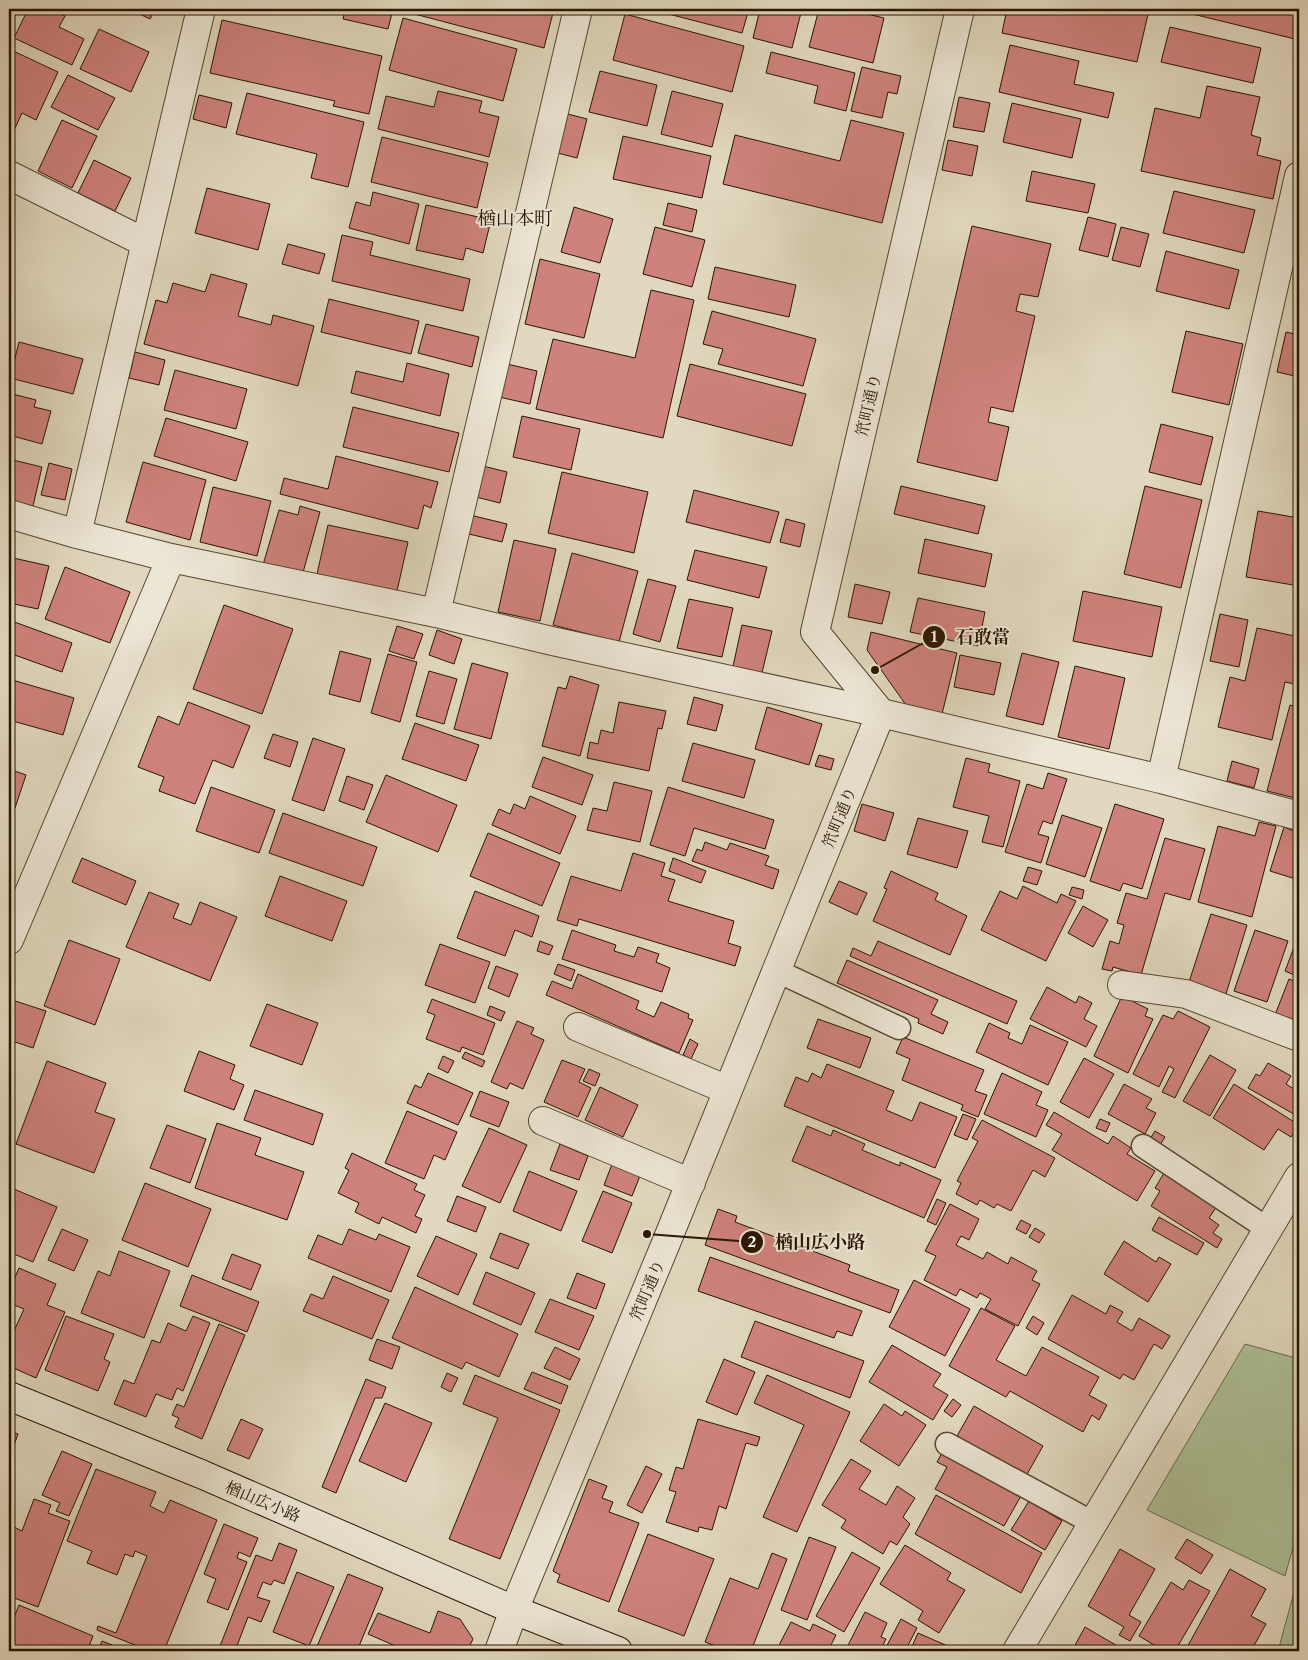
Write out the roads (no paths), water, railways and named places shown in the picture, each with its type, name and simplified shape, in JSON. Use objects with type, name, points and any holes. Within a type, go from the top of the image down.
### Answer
[{"type":"street","points":[[77,534],[201,9]]},
{"type":"street","points":[[436,613],[578,9]]},
{"type":"street","name":"笊町通り","points":[[499,1651],[514,1610],[881,713],[815,632],[960,9]]},
{"type":"street","points":[[9,175],[146,243]]},
{"type":"street","points":[[1161,779],[1299,176]]},
{"type":"street","points":[[9,514],[171,558],[436,613],[552,641],[881,713],[1161,779],[1299,816]]},
{"type":"street","points":[[9,940],[171,558]]},
{"type":"street","points":[[1122,985],[1186,994],[1299,1036]]},
{"type":"street","points":[[578,1027],[728,1090]]},
{"type":"street","points":[[543,1121],[690,1183]]},
{"type":"street","points":[[1017,1651],[1299,1177]]},
{"type":"street","name":"楢山広小路","points":[[9,1396],[200,1474],[514,1610],[618,1651]]},
{"type":"lane","points":[[776,971],[899,1028]]},
{"type":"lane","points":[[1143,1146],[1268,1229]]},
{"type":"lane","points":[[947,1444],[1093,1523]]},
{"type":"place","name":"石敢當","points":[[875,670]]},
{"type":"place","name":"楢山広小路","points":[[647,1234]]},
{"type":"district","name":"楢山本町","points":[[515,218]]}]
